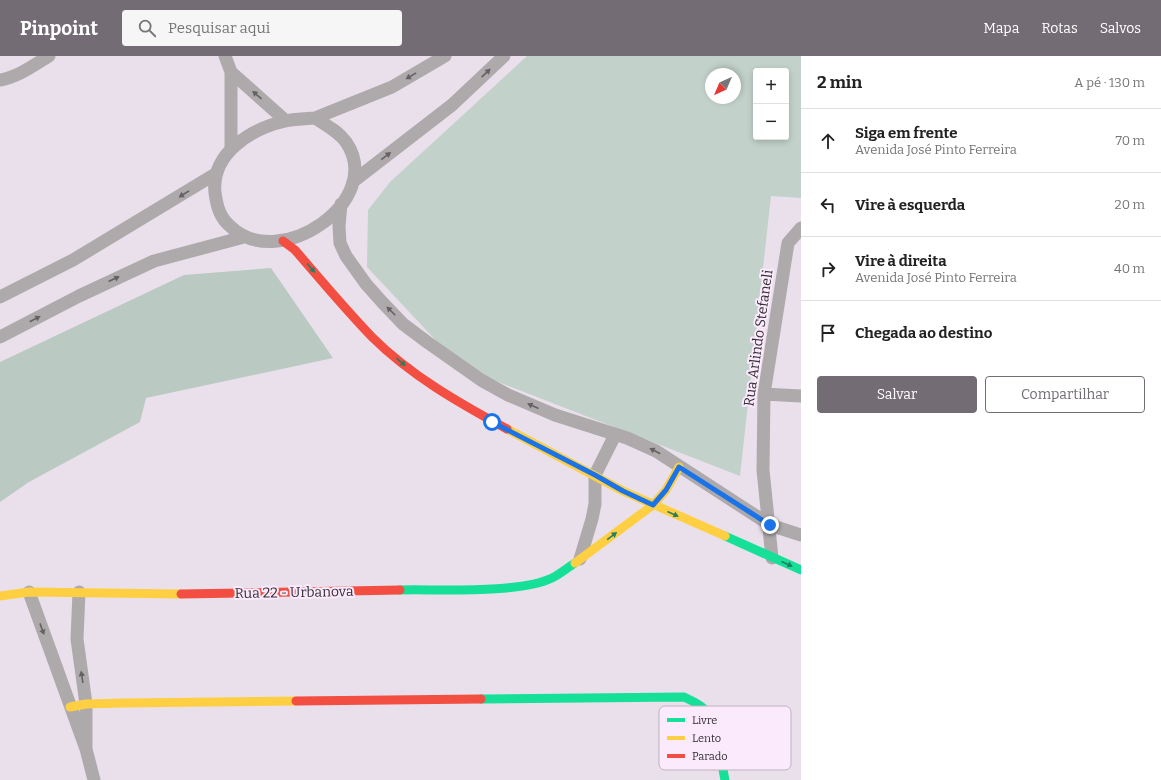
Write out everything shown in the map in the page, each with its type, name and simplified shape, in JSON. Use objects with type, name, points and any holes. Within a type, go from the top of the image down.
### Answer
[{"type":"street","points":[[0,80],[8,79],[21,73],[49,56]]},
{"type":"street","points":[[225,56],[231,72],[231,148]]},
{"type":"street","points":[[445,56],[392,87],[315,118],[286,121],[270,125],[244,138],[231,148],[222,160],[217,173],[214,186],[216,204],[222,218],[244,237],[262,242],[283,241],[304,235],[331,215],[341,204],[355,180],[452,104],[504,56]]},
{"type":"street","points":[[231,72],[286,121]]},
{"type":"street","points":[[315,118],[335,131],[346,142],[354,161],[355,180]]},
{"type":"street","points":[[0,297],[73,260],[217,173]]},
{"type":"street","points":[[341,204],[339,226],[340,242],[346,256],[366,284],[403,324],[481,380],[508,395],[555,416],[615,435],[656,451],[770,525],[801,535]]},
{"type":"street","name":"Rua Arlindo Stefaneli","points":[[772,558],[770,525],[763,470],[764,394],[788,243],[801,228]]},
{"type":"street","points":[[0,337],[79,296],[154,260],[244,237]]},
{"type":"street","points":[[283,241],[305,261],[362,327],[387,351],[410,369],[473,412],[623,491],[801,570]]},
{"type":"street","points":[[764,394],[801,396]]},
{"type":"street","points":[[580,559],[592,518],[595,475],[615,435]]},
{"type":"street","name":"Rua 22 - Urbanova","points":[[0,596],[29,592],[193,594],[507,588],[532,584],[551,578],[580,559],[653,505],[666,490],[679,467]]},
{"type":"street","points":[[29,592],[86,749],[94,780]]},
{"type":"street","points":[[79,592],[77,640],[86,704],[86,749]]},
{"type":"street","points":[[70,707],[86,704],[684,697],[700,706]]},
{"type":"street","points":[[722,770],[724,780]]},
{"type":"shaded area","points":[[527,56],[801,56],[801,198],[771,196],[740,476],[478,374],[442,347],[367,267],[368,210],[390,182]]},
{"type":"shaded area","points":[[271,268],[333,358],[146,398],[140,422],[29,482],[0,502],[0,362],[184,275]]},
{"type":"traffic: fast","points":[[725,536],[801,570]]},
{"type":"traffic: fast","points":[[400,590],[478,590],[519,586],[537,583],[552,578],[575,563]]},
{"type":"traffic: fast","points":[[481,699],[684,697],[700,706]]},
{"type":"traffic: fast","points":[[723,770],[725,780]]},
{"type":"traffic: slow","points":[[507,429],[623,491],[725,536]]},
{"type":"traffic: slow","points":[[575,563],[653,505],[666,490],[679,467]]},
{"type":"traffic: slow","points":[[0,596],[29,592],[181,594]]},
{"type":"traffic: slow","points":[[70,707],[86,704],[123,703],[296,701]]},
{"type":"traffic: jam","points":[[283,241],[295,250],[372,337],[402,364],[436,388],[507,429]]},
{"type":"traffic: jam","points":[[181,594],[400,590]]},
{"type":"traffic: jam","points":[[296,701],[481,699]]},
{"type":"route","points":[[492,422],[623,491],[653,505],[666,490],[679,467],[770,525]]}]
